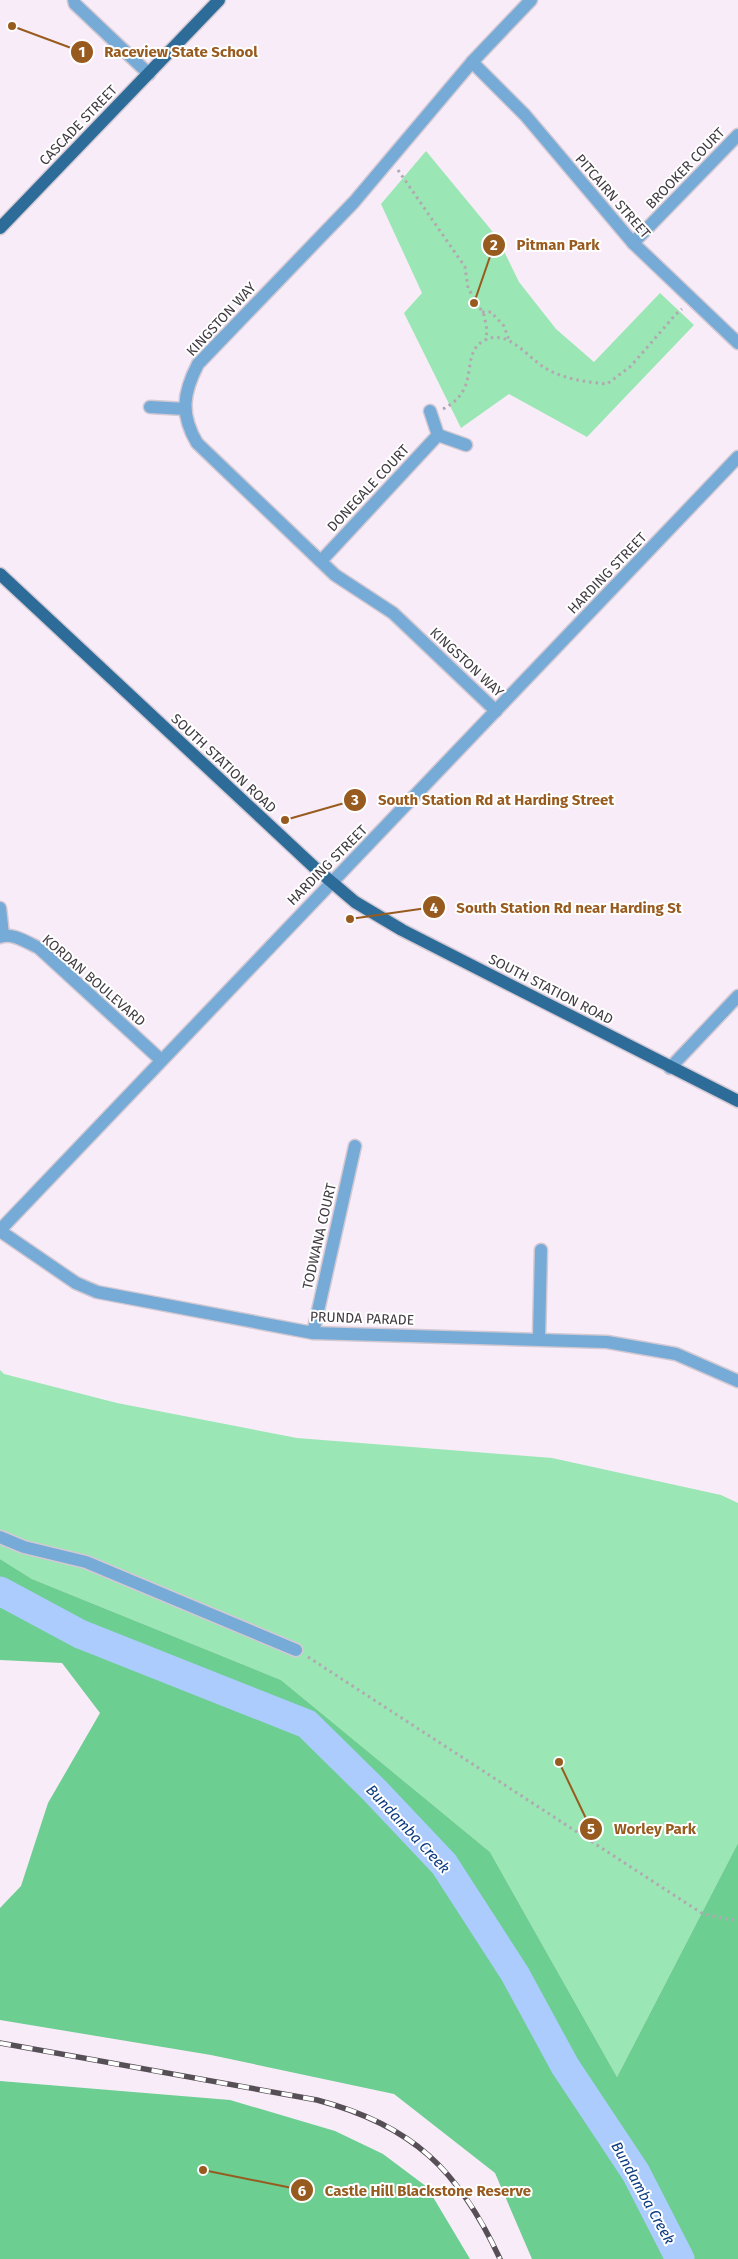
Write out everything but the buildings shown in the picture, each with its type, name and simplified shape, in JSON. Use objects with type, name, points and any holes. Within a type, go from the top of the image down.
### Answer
[{"type":"main road","name":"CASCADE STREET","points":[[0,228],[219,0]]},
{"type":"main road","name":"SOUTH STATION ROAD","points":[[0,574],[354,902],[402,930],[738,1101]]},
{"type":"street","points":[[74,0],[75,4],[149,74]]},
{"type":"street","name":"KINGSTON WAY","points":[[496,711],[393,613],[335,575],[197,443],[189,430],[185,409],[186,392],[198,364],[354,202],[472,62],[531,0]]},
{"type":"street","name":"PITCAIRN STREET","points":[[472,62],[525,115],[633,243],[738,343]]},
{"type":"street","name":"BROOKER COURT","points":[[633,243],[738,135]]},
{"type":"street","points":[[150,407],[185,409]]},
{"type":"street","points":[[434,411],[438,435],[466,446]]},
{"type":"street","name":"DONEGALE COURT","points":[[321,560],[438,435]]},
{"type":"street","name":"HARDING STREET","points":[[0,1230],[738,457]]},
{"type":"street","points":[[0,908],[1,936]]},
{"type":"street","name":"KORDAN BOULEVARD","points":[[1,936],[19,938],[39,948],[161,1060]]},
{"type":"street","points":[[670,1068],[738,996]]},
{"type":"street","name":"TODWANA COURT","points":[[313,1333],[355,1146]]},
{"type":"street","name":"PRUNDA PARADE","points":[[0,1230],[76,1283],[97,1292],[313,1333],[539,1338],[607,1342],[676,1354],[738,1381]]},
{"type":"street","points":[[539,1338],[541,1250]]},
{"type":"street","points":[[0,1537],[24,1547],[86,1562],[296,1650]]},
{"type":"path","points":[[389,161],[403,176],[465,267],[468,288],[482,312],[487,330],[486,340]]},
{"type":"path","points":[[434,411],[454,403],[462,394],[469,379],[470,359],[477,345],[486,340],[497,337],[510,340],[545,369],[579,382],[607,384],[631,366],[676,314],[693,301]]},
{"type":"path","points":[[482,312],[491,312],[504,326],[510,340]]},
{"type":"path","points":[[296,1650],[703,1914],[738,1920]]},
{"type":"green space","points":[[426,151],[497,237],[519,282],[556,329],[594,362],[660,293],[694,325],[587,437],[509,394],[461,428],[404,313],[422,293],[381,204]]},
{"type":"green space","points":[[0,1370],[4,1374],[117,1403],[297,1438],[552,1458],[721,1495],[738,1503],[738,1843],[617,2077],[490,1852],[281,1680],[32,1579],[0,1559]]},
{"type":"green space","points":[[0,1559],[32,1579],[281,1680],[490,1852],[617,2077],[738,1843],[738,2259],[532,2259],[495,2173],[394,2094],[211,2055],[0,2020],[0,1908],[21,1886],[48,1803],[100,1713],[62,1663],[0,1660]]},
{"type":"green space","points":[[0,2081],[230,2100],[335,2131],[383,2154],[427,2187],[470,2259],[0,2259]]},
{"type":"waterway","name":"Bundamba Creek","points":[[0,1591],[80,1634],[307,1724],[375,1791],[444,1864],[515,1974],[565,2066],[636,2173],[680,2259]]},
{"type":"railway","points":[[0,2043],[317,2100],[350,2110],[380,2123],[406,2138],[429,2156],[449,2176],[467,2200],[500,2259]]},
{"type":"place","name":"Raceview State School","points":[[12,26]]},
{"type":"place","name":"Pitman Park","points":[[474,303]]},
{"type":"place","name":"South Station Rd at Harding Street","points":[[285,820]]},
{"type":"place","name":"South Station Rd near Harding St","points":[[350,919]]},
{"type":"place","name":"Worley Park","points":[[559,1762]]},
{"type":"place","name":"Castle Hill Blackstone Reserve","points":[[203,2170]]}]
